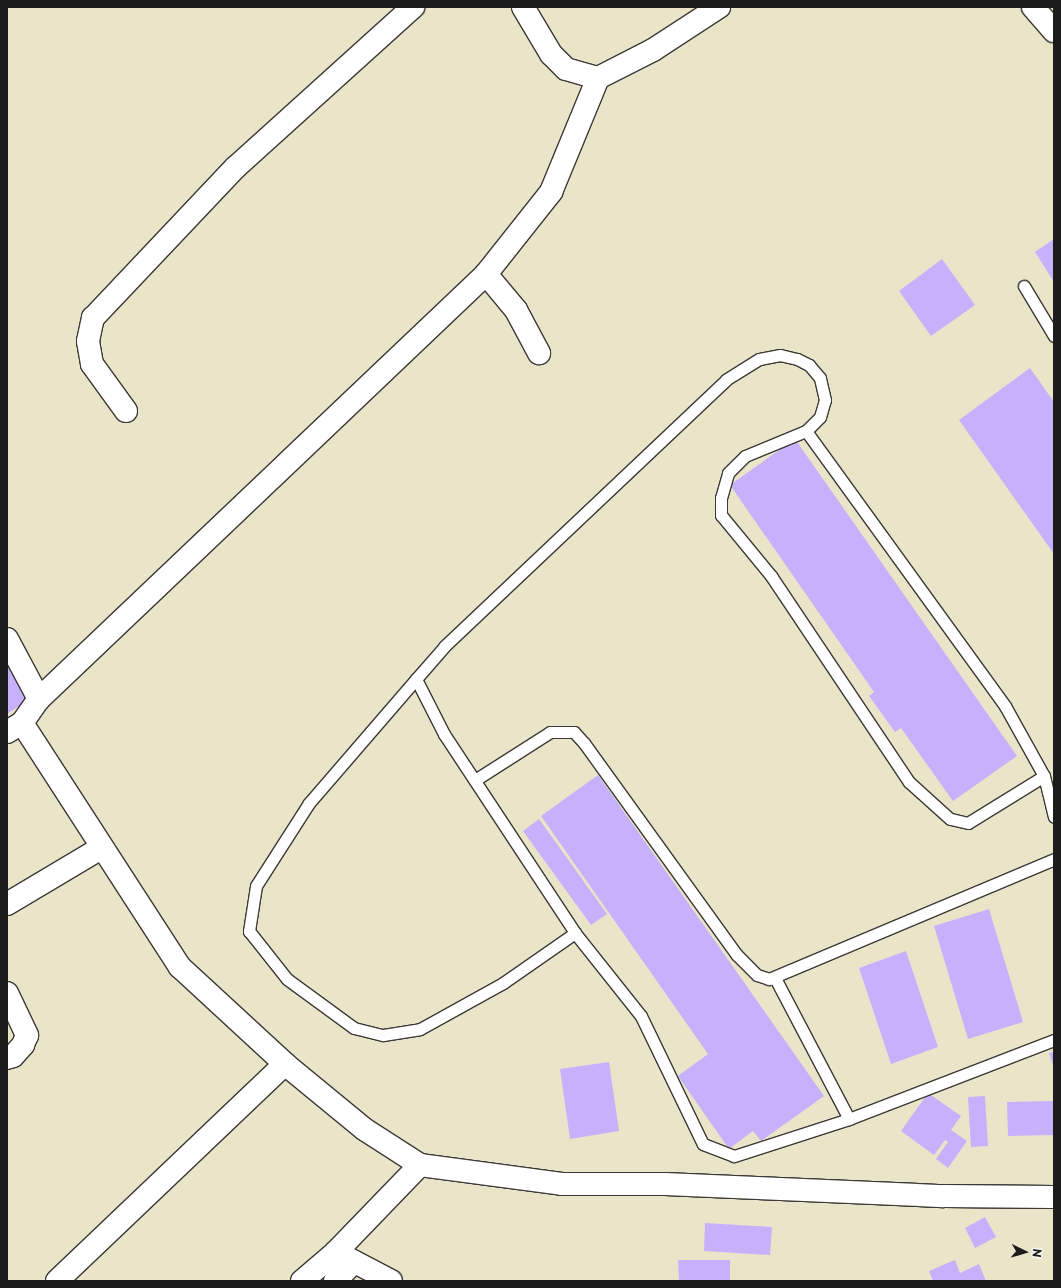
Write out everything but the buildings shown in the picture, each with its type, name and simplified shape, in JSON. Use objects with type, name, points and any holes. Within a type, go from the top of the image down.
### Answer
[{"type":"street","points":[[126,411],[92,364],[88,341],[93,318],[236,167],[413,7]]},
{"type":"street","points":[[523,7],[551,54],[566,69],[598,78]]},
{"type":"street","points":[[718,7],[653,50],[598,78],[551,192],[486,274],[39,699],[15,728],[101,848],[180,967],[285,1064],[364,1129],[420,1165],[562,1184],[665,1184],[944,1196],[1054,1197]]},
{"type":"street","points":[[1033,7],[1054,31]]},
{"type":"street","points":[[486,274],[516,310],[539,353]]},
{"type":"street","points":[[7,639],[39,699]]},
{"type":"street","points":[[7,904],[101,848]]},
{"type":"street","points":[[7,993],[27,1035],[23,1045],[13,1056],[7,1058]]},
{"type":"street","points":[[57,1281],[285,1064]]},
{"type":"street","points":[[336,1281],[345,1257],[420,1165]]},
{"type":"street","points":[[302,1281],[345,1257]]},
{"type":"street","points":[[345,1257],[391,1281]]},
{"type":"lane","points":[[1024,286],[1054,336]]},
{"type":"lane","points":[[575,933],[503,983],[420,1029],[383,1035],[354,1028],[287,979],[249,931],[256,886],[309,803],[444,647],[726,380],[759,359],[780,355],[797,359],[809,365],[820,378],[824,400],[823,406],[820,417],[806,431],[745,456],[728,473],[721,498],[721,515],[772,576],[909,782],[950,819],[968,823],[1044,776]]},
{"type":"lane","points":[[806,431],[1005,706],[1044,776],[1054,817]]},
{"type":"lane","points":[[416,679],[444,734],[575,933],[641,1016],[703,1144],[734,1156],[849,1119],[1054,1040]]},
{"type":"lane","points":[[475,780],[550,732],[574,732],[584,743],[737,955],[757,975],[775,978],[1054,859]]},
{"type":"lane","points":[[775,978],[849,1119]]}]
